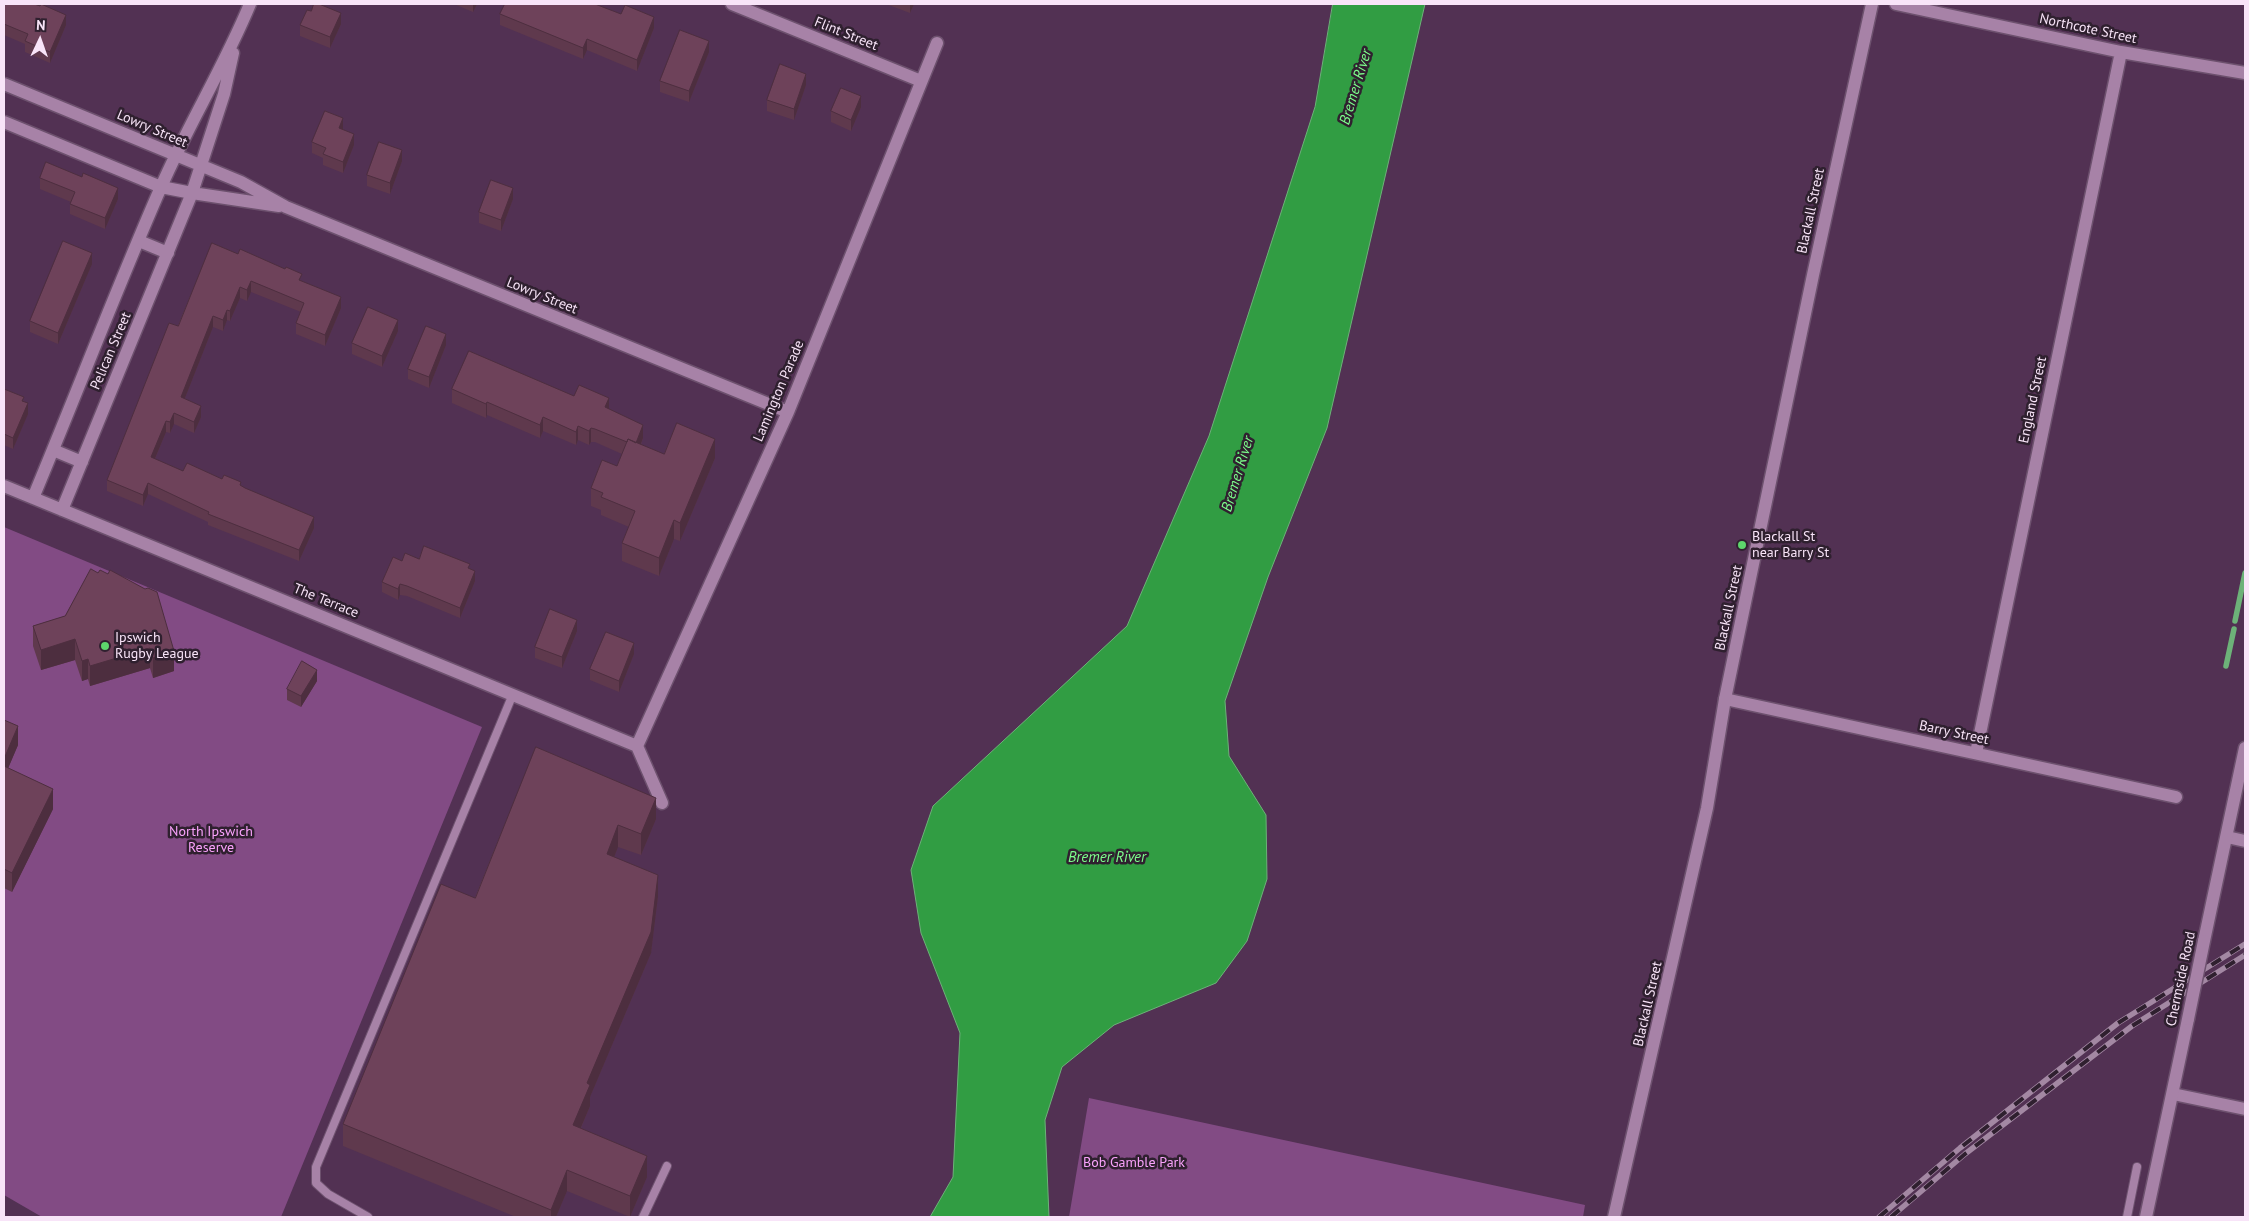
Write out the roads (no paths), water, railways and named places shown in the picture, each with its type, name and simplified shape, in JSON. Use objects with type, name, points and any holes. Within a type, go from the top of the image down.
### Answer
[{"type":"street","name":"Pelican Street","points":[[33,498],[161,187],[236,38],[250,4]]},
{"type":"street","name":"Flint Street","points":[[732,4],[921,81]]},
{"type":"street","name":"Blackall Street","points":[[1614,1217],[1707,808],[1725,699],[1813,275],[1872,4]]},
{"type":"street","name":"Northcote Street","points":[[1896,4],[2121,52],[2245,73]]},
{"type":"street","name":"Pelican Street","points":[[62,510],[192,193],[224,94],[236,38]]},
{"type":"street","name":"Lamington Parade","points":[[637,746],[788,412],[937,43]]},
{"type":"street","name":"England Street","points":[[1976,753],[2121,52]]},
{"type":"street","name":"Lowry Street","points":[[4,84],[241,182],[286,207],[788,412]]},
{"type":"street","name":"Lowry Street","points":[[4,122],[161,187],[286,207]]},
{"type":"street","points":[[139,241],[168,253]]},
{"type":"street","points":[[52,450],[82,462]]},
{"type":"street","name":"The Terrace","points":[[4,486],[637,746]]},
{"type":"street","name":"Barry Street","points":[[1725,699],[2176,797]]},
{"type":"street","points":[[637,746],[662,804]]},
{"type":"street","name":"Chermside Road","points":[[2146,1217],[2245,748]]},
{"type":"street","points":[[2227,837],[2245,841]]},
{"type":"street","points":[[2173,1094],[2245,1109]]},
{"type":"lane","points":[[368,1217],[328,1194],[316,1183],[316,1167],[513,694]]},
{"type":"lane","points":[[643,1217],[667,1166]]},
{"type":"lane","points":[[2127,1217],[2137,1167]]},
{"type":"water","name":"Bremer River","points":[[1333,4],[1425,4],[1327,428],[1268,577],[1225,701],[1229,756],[1266,815],[1267,879],[1247,941],[1216,983],[1114,1025],[1062,1067],[1045,1120],[1049,1217],[930,1217],[953,1177],[960,1033],[921,933],[911,870],[933,806],[1127,626],[1209,436],[1315,107]]},
{"type":"waterway","points":[[2235,621],[2245,573]]},
{"type":"waterway","points":[[2226,666],[2234,629]]},
{"type":"railway","points":[[1879,1217],[1960,1148],[2118,1023],[2245,944]]},
{"type":"railway","points":[[1891,1217],[1965,1154],[2132,1026],[2245,955]]},
{"type":"place","name":"Blackall St near Barry St","points":[[1742,545]]},
{"type":"place","name":"Ipswich Rugby League","points":[[105,646]]},
{"type":"park label","name":"North Ipswich Reserve","points":[[211,840]]},
{"type":"park label","name":"Bob Gamble Park","points":[[1134,1163]]}]
